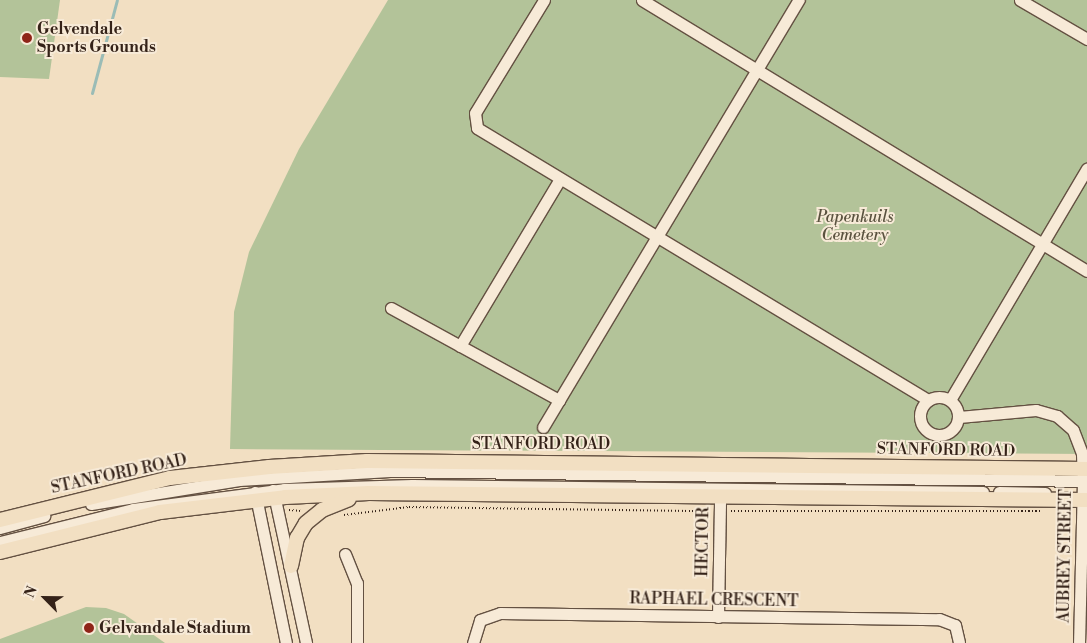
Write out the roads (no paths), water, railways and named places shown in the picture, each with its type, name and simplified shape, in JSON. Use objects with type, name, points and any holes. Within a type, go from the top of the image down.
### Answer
[{"type":"main road","name":"STANFORD ROAD","points":[[0,552],[96,525],[256,496],[272,483],[367,461],[491,461],[1085,475]]},
{"type":"main road","name":"STANFORD ROAD","points":[[0,520],[147,482],[252,474],[272,483],[369,493],[1040,500],[1085,498]]},
{"type":"main road","points":[[291,566],[297,538],[312,517],[334,504],[369,493]]},
{"type":"street","points":[[544,0],[473,118],[477,128],[560,180],[928,400]]},
{"type":"street","points":[[642,0],[1087,271]]},
{"type":"street","points":[[544,427],[799,0]]},
{"type":"street","points":[[1020,0],[1087,39]]},
{"type":"street","points":[[950,400],[1087,168]]},
{"type":"street","points":[[460,346],[560,180]]},
{"type":"street","points":[[391,308],[559,400]]},
{"type":"street","points":[[939,396],[950,400],[959,417],[950,432],[938,435],[927,431],[920,415],[928,400],[939,396]]},
{"type":"street","points":[[959,417],[1036,410],[1057,416],[1073,430],[1087,434]]},
{"type":"street","name":"AUBREY STREET","points":[[1073,430],[1082,454],[1085,475],[1083,628],[1079,643]]},
{"type":"street","points":[[0,528],[111,500],[252,474],[286,643]]},
{"type":"street","points":[[306,643],[272,483],[1085,498]]},
{"type":"street","points":[[0,542],[132,509],[256,496]]},
{"type":"street","name":"HECTOR","points":[[718,617],[720,497]]},
{"type":"street","points":[[345,554],[357,583],[357,643]]},
{"type":"street","name":"RAPHAEL CRESCENT","points":[[473,643],[480,620],[500,613],[945,620],[957,629],[959,643]]},
{"type":"waterway","points":[[92,93],[117,0]]},
{"type":"place","name":"Gelvendale Sports Grounds","points":[[27,38]]},
{"type":"place","name":"Gelvandale Stadium","points":[[89,628]]},
{"type":"park label","name":"Papenkuils Cemetery","points":[[855,226]]}]
